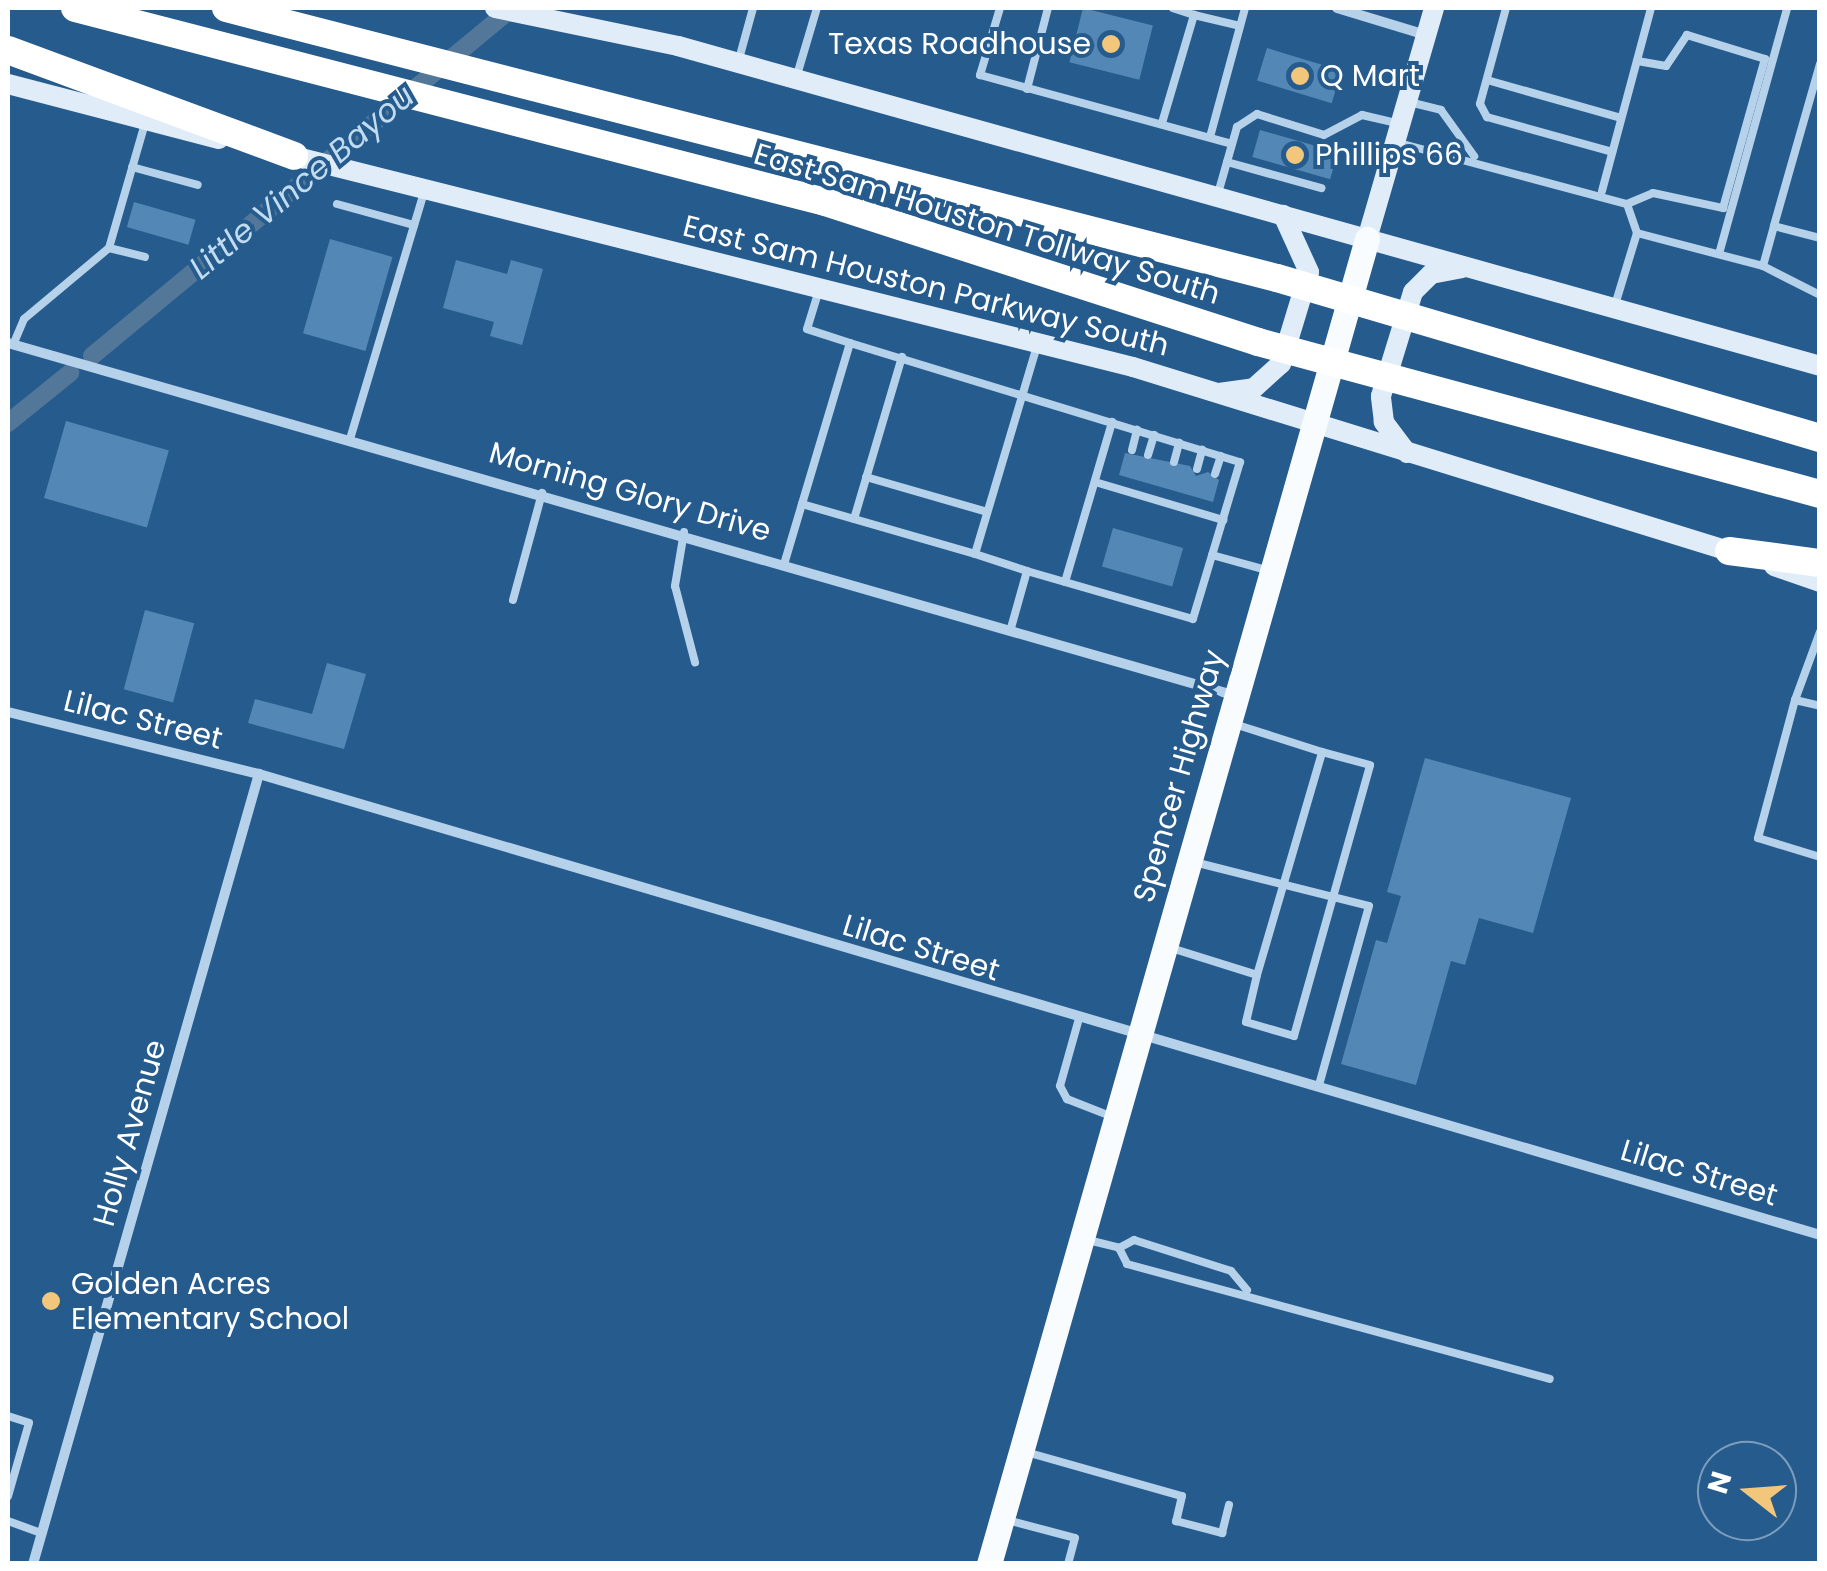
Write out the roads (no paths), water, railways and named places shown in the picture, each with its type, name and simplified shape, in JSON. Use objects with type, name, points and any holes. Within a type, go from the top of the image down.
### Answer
[{"type":"highway","name":"East Sam Houston Tollway South","points":[[75,8],[451,110],[826,202],[1258,342],[1820,494]]},
{"type":"highway","name":"East Sam Houston Tollway South","points":[[226,8],[393,54],[1277,278],[1820,438]]},
{"type":"highway","points":[[8,50],[294,156]]},
{"type":"highway","points":[[1729,551],[1820,563]]},
{"type":"main road","points":[[495,8],[738,63],[1820,366]]},
{"type":"main road","name":"Spencer Highway","points":[[990,1564],[1134,1039],[1190,861],[1434,8]]},
{"type":"main road","name":"East Sam Houston Parkway South","points":[[8,84],[145,122],[1038,343],[1729,551],[1820,582]]},
{"type":"main road","points":[[1212,394],[1254,388],[1281,364],[1309,272],[1283,215]]},
{"type":"main road","points":[[1407,453],[1384,422],[1380,396],[1413,292],[1431,274],[1468,267]]},
{"type":"street","points":[[1336,8],[1426,35]]},
{"type":"street","name":"Morning Glory Drive","points":[[10,344],[684,532],[1237,696]]},
{"type":"street","name":"Lilac Street","points":[[8,712],[259,774],[1134,1039],[1319,1085],[1820,1235]]},
{"type":"street","name":"Holly Avenue","points":[[33,1564],[259,774]]},
{"type":"lane","points":[[738,63],[753,8]]},
{"type":"lane","points":[[796,79],[817,8]]},
{"type":"lane","points":[[1000,8],[980,75],[1232,144]]},
{"type":"lane","points":[[1026,89],[1048,8]]},
{"type":"lane","points":[[1173,8],[1240,26]]},
{"type":"lane","points":[[1210,138],[1245,8]]},
{"type":"lane","points":[[1506,8],[1487,80],[1487,117],[1612,152]]},
{"type":"lane","points":[[1602,191],[1651,8]]},
{"type":"lane","points":[[1718,254],[1788,8]]},
{"type":"lane","points":[[1162,124],[1194,15]]},
{"type":"lane","points":[[1627,204],[1653,193],[1723,208],[1766,59],[1687,35],[1666,66],[1636,61]]},
{"type":"lane","points":[[1762,266],[1820,64]]},
{"type":"lane","points":[[1487,80],[1622,118]]},
{"type":"lane","points":[[1406,102],[1441,110],[1474,156]]},
{"type":"lane","points":[[1217,196],[1232,144],[1257,114],[1324,134],[1362,115],[1399,133],[1602,191],[1627,204],[1637,232],[1614,308]]},
{"type":"lane","points":[[10,344],[24,318],[109,248],[145,122]]},
{"type":"lane","points":[[1227,162],[1321,188]]},
{"type":"lane","points":[[132,166],[198,185]]},
{"type":"lane","points":[[350,438],[425,190]]},
{"type":"lane","points":[[337,204],[414,225]]},
{"type":"lane","points":[[1774,226],[1820,238]]},
{"type":"lane","points":[[1637,232],[1762,266],[1820,296]]},
{"type":"lane","points":[[109,248],[145,257]]},
{"type":"lane","points":[[802,504],[1193,619],[1240,462],[807,329],[820,288]]},
{"type":"lane","points":[[785,561],[850,342]]},
{"type":"lane","points":[[975,554],[1038,343]]},
{"type":"lane","points":[[854,519],[902,357]]},
{"type":"lane","points":[[1065,582],[1112,422]]},
{"type":"lane","points":[[1132,450],[1138,430]]},
{"type":"lane","points":[[1148,454],[1154,435]]},
{"type":"lane","points":[[1174,462],[1179,443]]},
{"type":"lane","points":[[1197,468],[1202,450]]},
{"type":"lane","points":[[1216,474],[1220,456]]},
{"type":"lane","points":[[1120,489],[1124,476]]},
{"type":"lane","points":[[866,477],[987,512]]},
{"type":"lane","points":[[1136,494],[1140,481]]},
{"type":"lane","points":[[1095,482],[1223,520]]},
{"type":"lane","points":[[1162,502],[1166,488]]},
{"type":"lane","points":[[513,600],[542,493]]},
{"type":"lane","points":[[1186,509],[1190,495]]},
{"type":"lane","points":[[1203,514],[1208,500]]},
{"type":"lane","points":[[684,532],[674,586],[694,662]]},
{"type":"lane","points":[[1212,555],[1272,572]]},
{"type":"lane","points":[[1010,628],[1028,570]]},
{"type":"lane","points":[[1820,632],[1795,700],[1758,838],[1820,857]]},
{"type":"lane","points":[[1795,700],[1820,706]]},
{"type":"lane","points":[[1230,722],[1370,765],[1294,1036],[1246,1022],[1322,752]]},
{"type":"lane","points":[[1190,861],[1369,906],[1319,1085]]},
{"type":"lane","points":[[1163,946],[1257,975]]},
{"type":"lane","points":[[1078,1022],[1060,1086],[1066,1100],[1113,1117]]},
{"type":"lane","points":[[1081,1238],[1119,1248],[1134,1240],[1215,1266],[1247,1290],[1550,1379]]},
{"type":"lane","points":[[1119,1248],[1127,1264],[1224,1293],[1247,1290]]},
{"type":"lane","points":[[8,1416],[29,1423],[11,1469],[8,1496]]},
{"type":"lane","points":[[1022,1451],[1182,1496],[1176,1521],[1222,1533],[1229,1504]]},
{"type":"lane","points":[[1002,1518],[1075,1538],[1068,1564]]},
{"type":"lane","points":[[8,1521],[42,1532]]},
{"type":"waterway","name":"Little Vince Bayou","points":[[92,356],[512,8]]},
{"type":"waterway","name":"Little Vince Bayou","points":[[8,423],[70,373]]},
{"type":"place","name":"Texas Roadhouse","points":[[1111,44]]},
{"type":"place","name":"Q Mart","points":[[1300,76]]},
{"type":"place","name":"Phillips 66","points":[[1295,155]]},
{"type":"place","name":"Golden Acres Elementary School","points":[[51,1301]]}]
